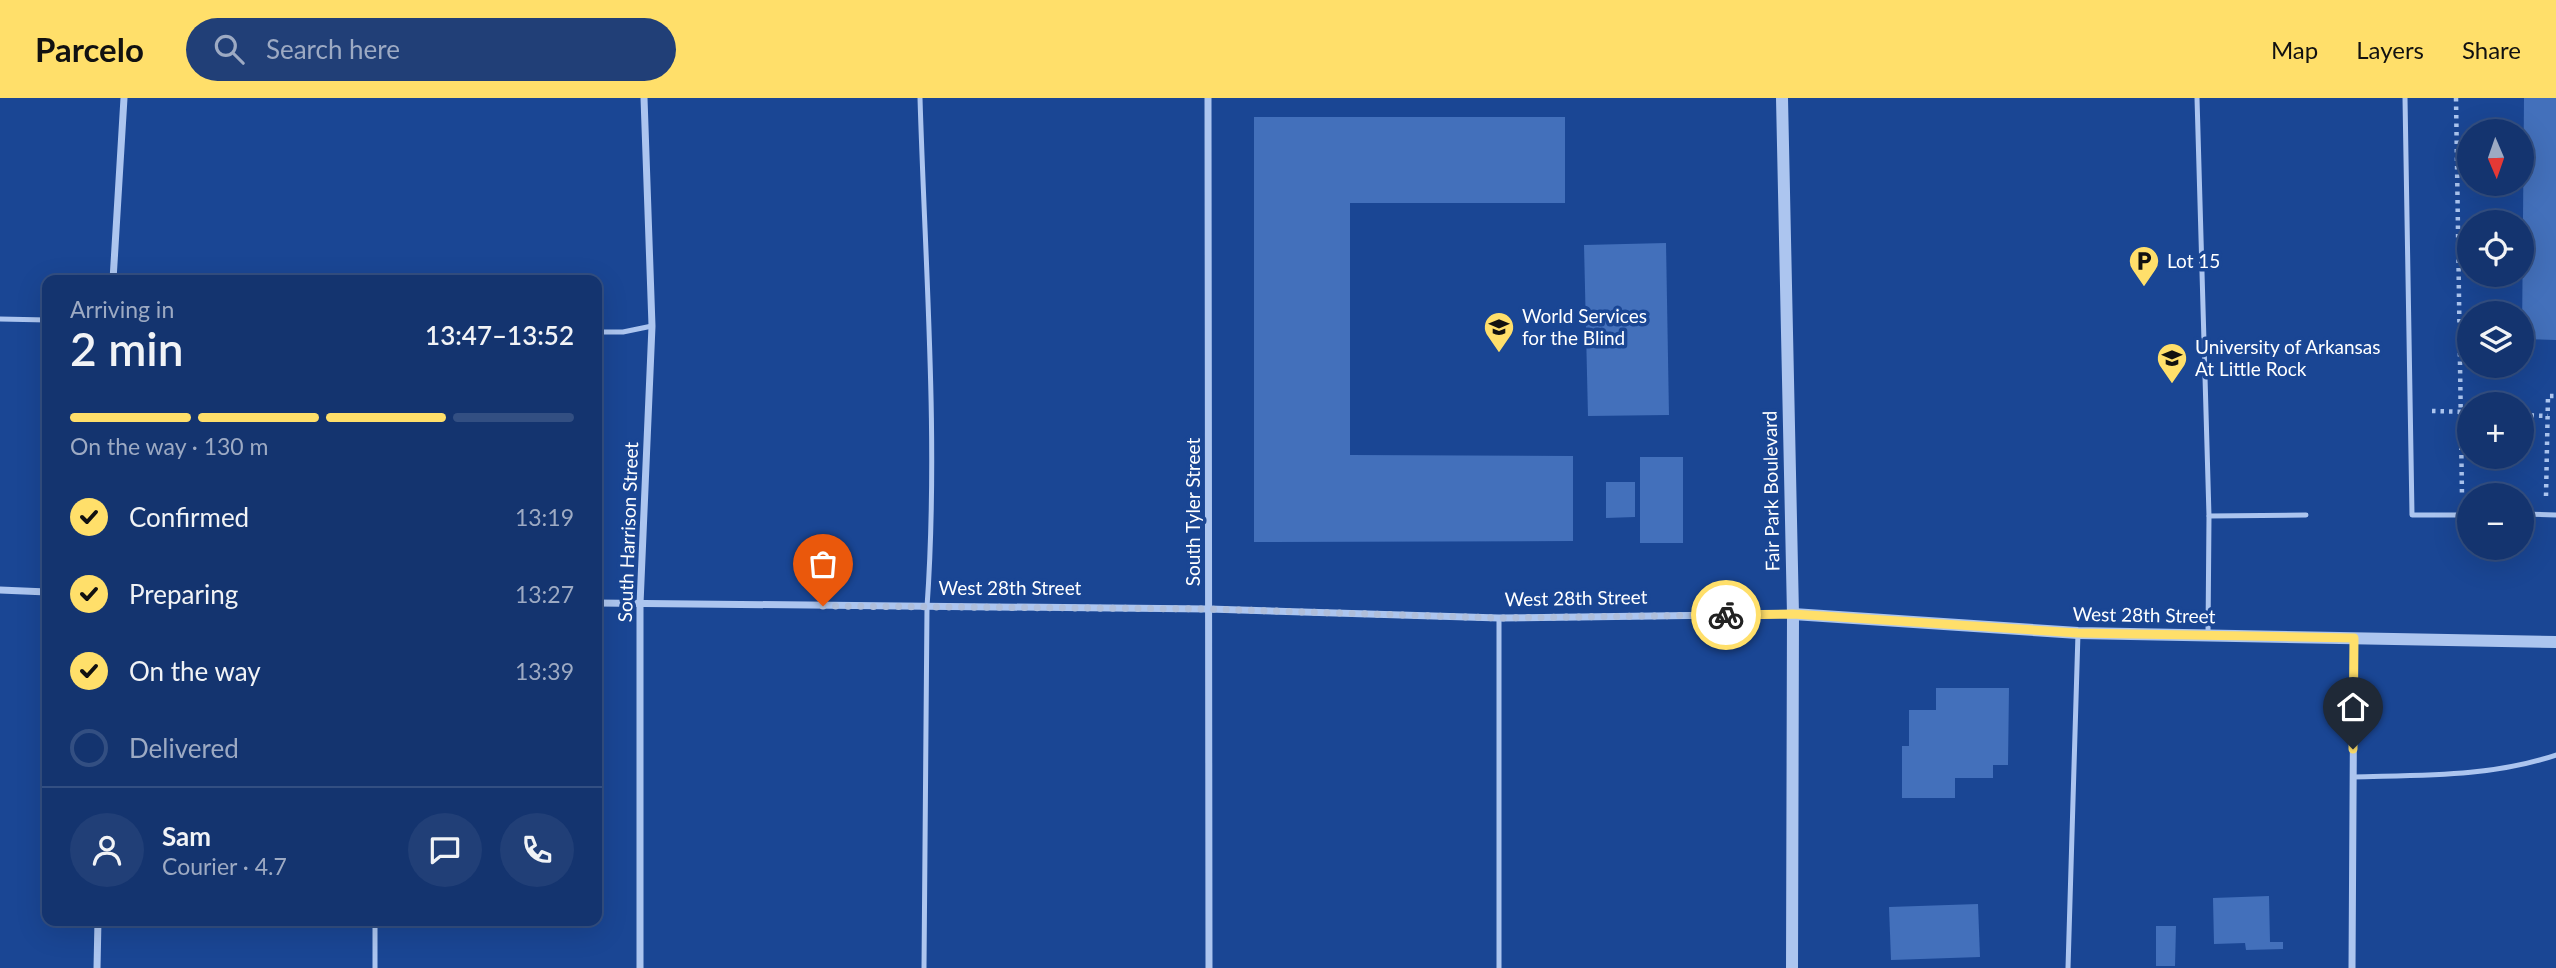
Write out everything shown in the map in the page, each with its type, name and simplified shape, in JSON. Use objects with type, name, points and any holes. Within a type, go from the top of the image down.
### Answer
[{"type":"street","points":[[113,275],[124,98]]},
{"type":"street","name":"South Harrison Street","points":[[640,968],[640,604],[652,326],[643,98]]},
{"type":"street","name":"South Tyler Street","points":[[1208,98],[1209,968]]},
{"type":"street","name":"Fair Park Boulevard","points":[[1782,98],[1793,614],[1792,968]]},
{"type":"street","points":[[0,590],[42,592]]},
{"type":"street","name":"West 28th Street","points":[[602,603],[1209,609],[1499,618],[1793,614],[2078,633],[2556,642]]},
{"type":"street","points":[[2352,968],[2354,638]]},
{"type":"street","points":[[97,968],[98,926]]},
{"type":"lane","points":[[920,98],[930,412],[924,968]]},
{"type":"lane","points":[[2197,98],[2209,516],[2208,636]]},
{"type":"lane","points":[[2405,98],[2412,515],[2457,515]]},
{"type":"lane","points":[[0,319],[42,320]]},
{"type":"lane","points":[[602,332],[623,332],[652,326]]},
{"type":"lane","points":[[2534,514],[2556,515]]},
{"type":"lane","points":[[2209,516],[2306,515]]},
{"type":"lane","points":[[1499,618],[1499,968]]},
{"type":"lane","points":[[2068,968],[2078,633]]},
{"type":"lane","points":[[2353,777],[2474,773],[2522,766],[2556,755]]},
{"type":"lane","points":[[374,968],[375,926]]},
{"type":"path","points":[[2456,98],[2462,392]]},
{"type":"path","points":[[2546,514],[2549,396],[2556,396]]},
{"type":"path","points":[[2410,410],[2457,412]]},
{"type":"path","points":[[2534,415],[2548,416]]},
{"type":"building","points":[[2524,98],[2556,98],[2556,340],[2534,339],[2534,301],[2522,301],[2522,287],[2534,287],[2534,210],[2523,210],[2523,196],[2534,196],[2534,119],[2524,119]]},
{"type":"building","points":[[1254,117],[1565,117],[1565,203],[1350,203],[1350,455],[1573,456],[1573,541],[1254,542]]},
{"type":"building","points":[[1666,243],[1669,415],[1588,416],[1584,245]]},
{"type":"building","points":[[1640,457],[1683,457],[1683,543],[1640,543]]},
{"type":"building","points":[[1606,482],[1635,482],[1635,517],[1606,518]]},
{"type":"building","points":[[1936,688],[2009,688],[2008,765],[1993,765],[1993,778],[1955,778],[1955,798],[1902,798],[1902,746],[1909,746],[1909,710],[1936,710]]},
{"type":"building","points":[[2269,896],[2270,942],[2283,942],[2283,949],[2246,950],[2245,943],[2214,944],[2213,898]]},
{"type":"building","points":[[1978,904],[1980,957],[1891,960],[1889,907]]},
{"type":"building","points":[[2156,926],[2176,926],[2175,966],[2156,966]]},
{"type":"way so far","points":[[823,606],[1209,609],[1499,618],[1726,615]]},
{"type":"place","name":"Lot 15","points":[[2144,288]]},
{"type":"place","name":"World Services for the Blind","points":[[1499,354]]},
{"type":"place","name":"University of Arkansas At Little Rock","points":[[2172,385]]},
{"type":"route","points":[[1726,615],[1793,614],[2078,633],[2354,638],[2353,749]]}]
